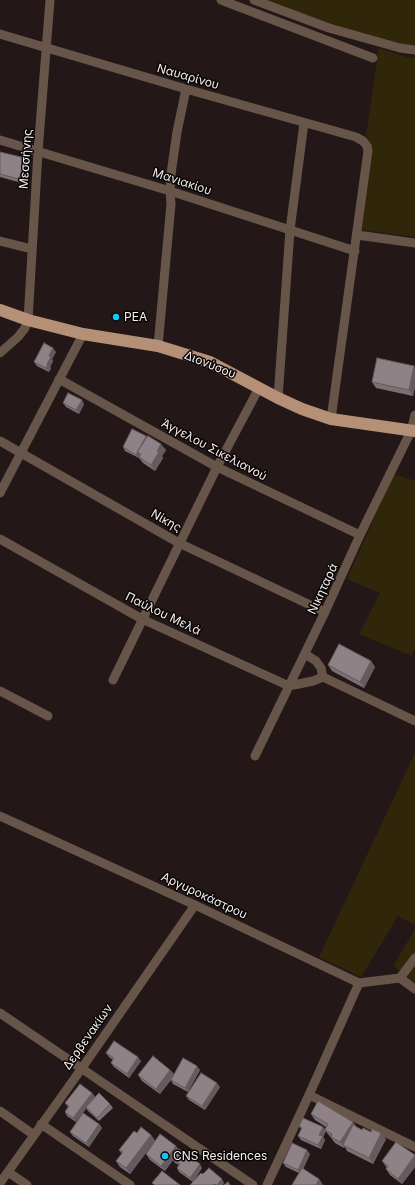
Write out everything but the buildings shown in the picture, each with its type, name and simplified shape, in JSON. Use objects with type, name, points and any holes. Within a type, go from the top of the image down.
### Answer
[{"type":"main road","name":"Διονύσου","points":[[0,310],[28,320],[83,334],[158,346],[210,362],[278,398],[302,409],[331,419],[413,431]]},
{"type":"street","name":"Μεσσήνης","points":[[28,320],[38,152],[50,0]]},
{"type":"street","points":[[220,0],[373,58]]},
{"type":"street","points":[[254,0],[329,28],[400,48],[415,50]]},
{"type":"street","name":"Ναυαρίνου","points":[[0,34],[363,140],[368,151],[357,235]]},
{"type":"street","points":[[158,346],[176,132],[186,89]]},
{"type":"street","points":[[278,398],[290,230],[304,123]]},
{"type":"street","name":"Μανιακίου","points":[[0,140],[170,191],[355,251]]},
{"type":"street","points":[[331,419],[357,235],[415,243]]},
{"type":"street","points":[[0,241],[32,249]]},
{"type":"street","points":[[0,353],[18,337],[25,328],[28,320]]},
{"type":"street","points":[[0,493],[83,334]]},
{"type":"street","name":"Άγγελου Σικελιανού","points":[[59,379],[217,467],[360,535]]},
{"type":"street","points":[[113,680],[217,467],[259,388]]},
{"type":"street","name":"Νικηταρά","points":[[255,756],[325,612],[360,535],[413,431],[415,415]]},
{"type":"street","name":"Νίκης","points":[[0,441],[180,543],[325,612]]},
{"type":"street","name":"Παύλου Μελά","points":[[0,540],[142,619],[289,686]]},
{"type":"street","points":[[305,654],[316,661],[321,668],[323,677]]},
{"type":"street","points":[[289,686],[313,681],[323,677],[415,721]]},
{"type":"street","points":[[0,691],[48,716]]},
{"type":"street","name":"Αργυροκάστρου","points":[[0,816],[195,905],[359,983]]},
{"type":"street","name":"Δερβενακίων","points":[[3,1177],[82,1068],[195,905]]},
{"type":"street","points":[[400,978],[415,958]]},
{"type":"street","points":[[267,1185],[359,983],[400,978],[415,989]]},
{"type":"street","points":[[0,1013],[253,1185]]},
{"type":"street","points":[[309,1095],[415,1147]]},
{"type":"street","points":[[0,1111],[34,1135]]},
{"type":"street","points":[[41,1124],[130,1185]]},
{"type":"street","points":[[3,1177],[27,1185]]},
{"type":"shaded area","points":[[257,0],[415,0],[415,49],[380,41]]},
{"type":"shaded area","points":[[379,48],[406,57],[415,58],[415,237],[362,230],[372,153],[370,143],[366,136]]},
{"type":"shaded area","points":[[394,474],[415,481],[415,648],[412,656],[359,634],[380,593],[347,579]]},
{"type":"shaded area","points":[[415,753],[415,925],[398,916],[361,977],[319,957]]},
{"type":"shaded area","points":[[415,929],[415,982],[393,966]]},
{"type":"place","name":"ΡΕΑ","points":[[116,317]]},
{"type":"place","name":"CNS Residences","points":[[165,1156]]}]
